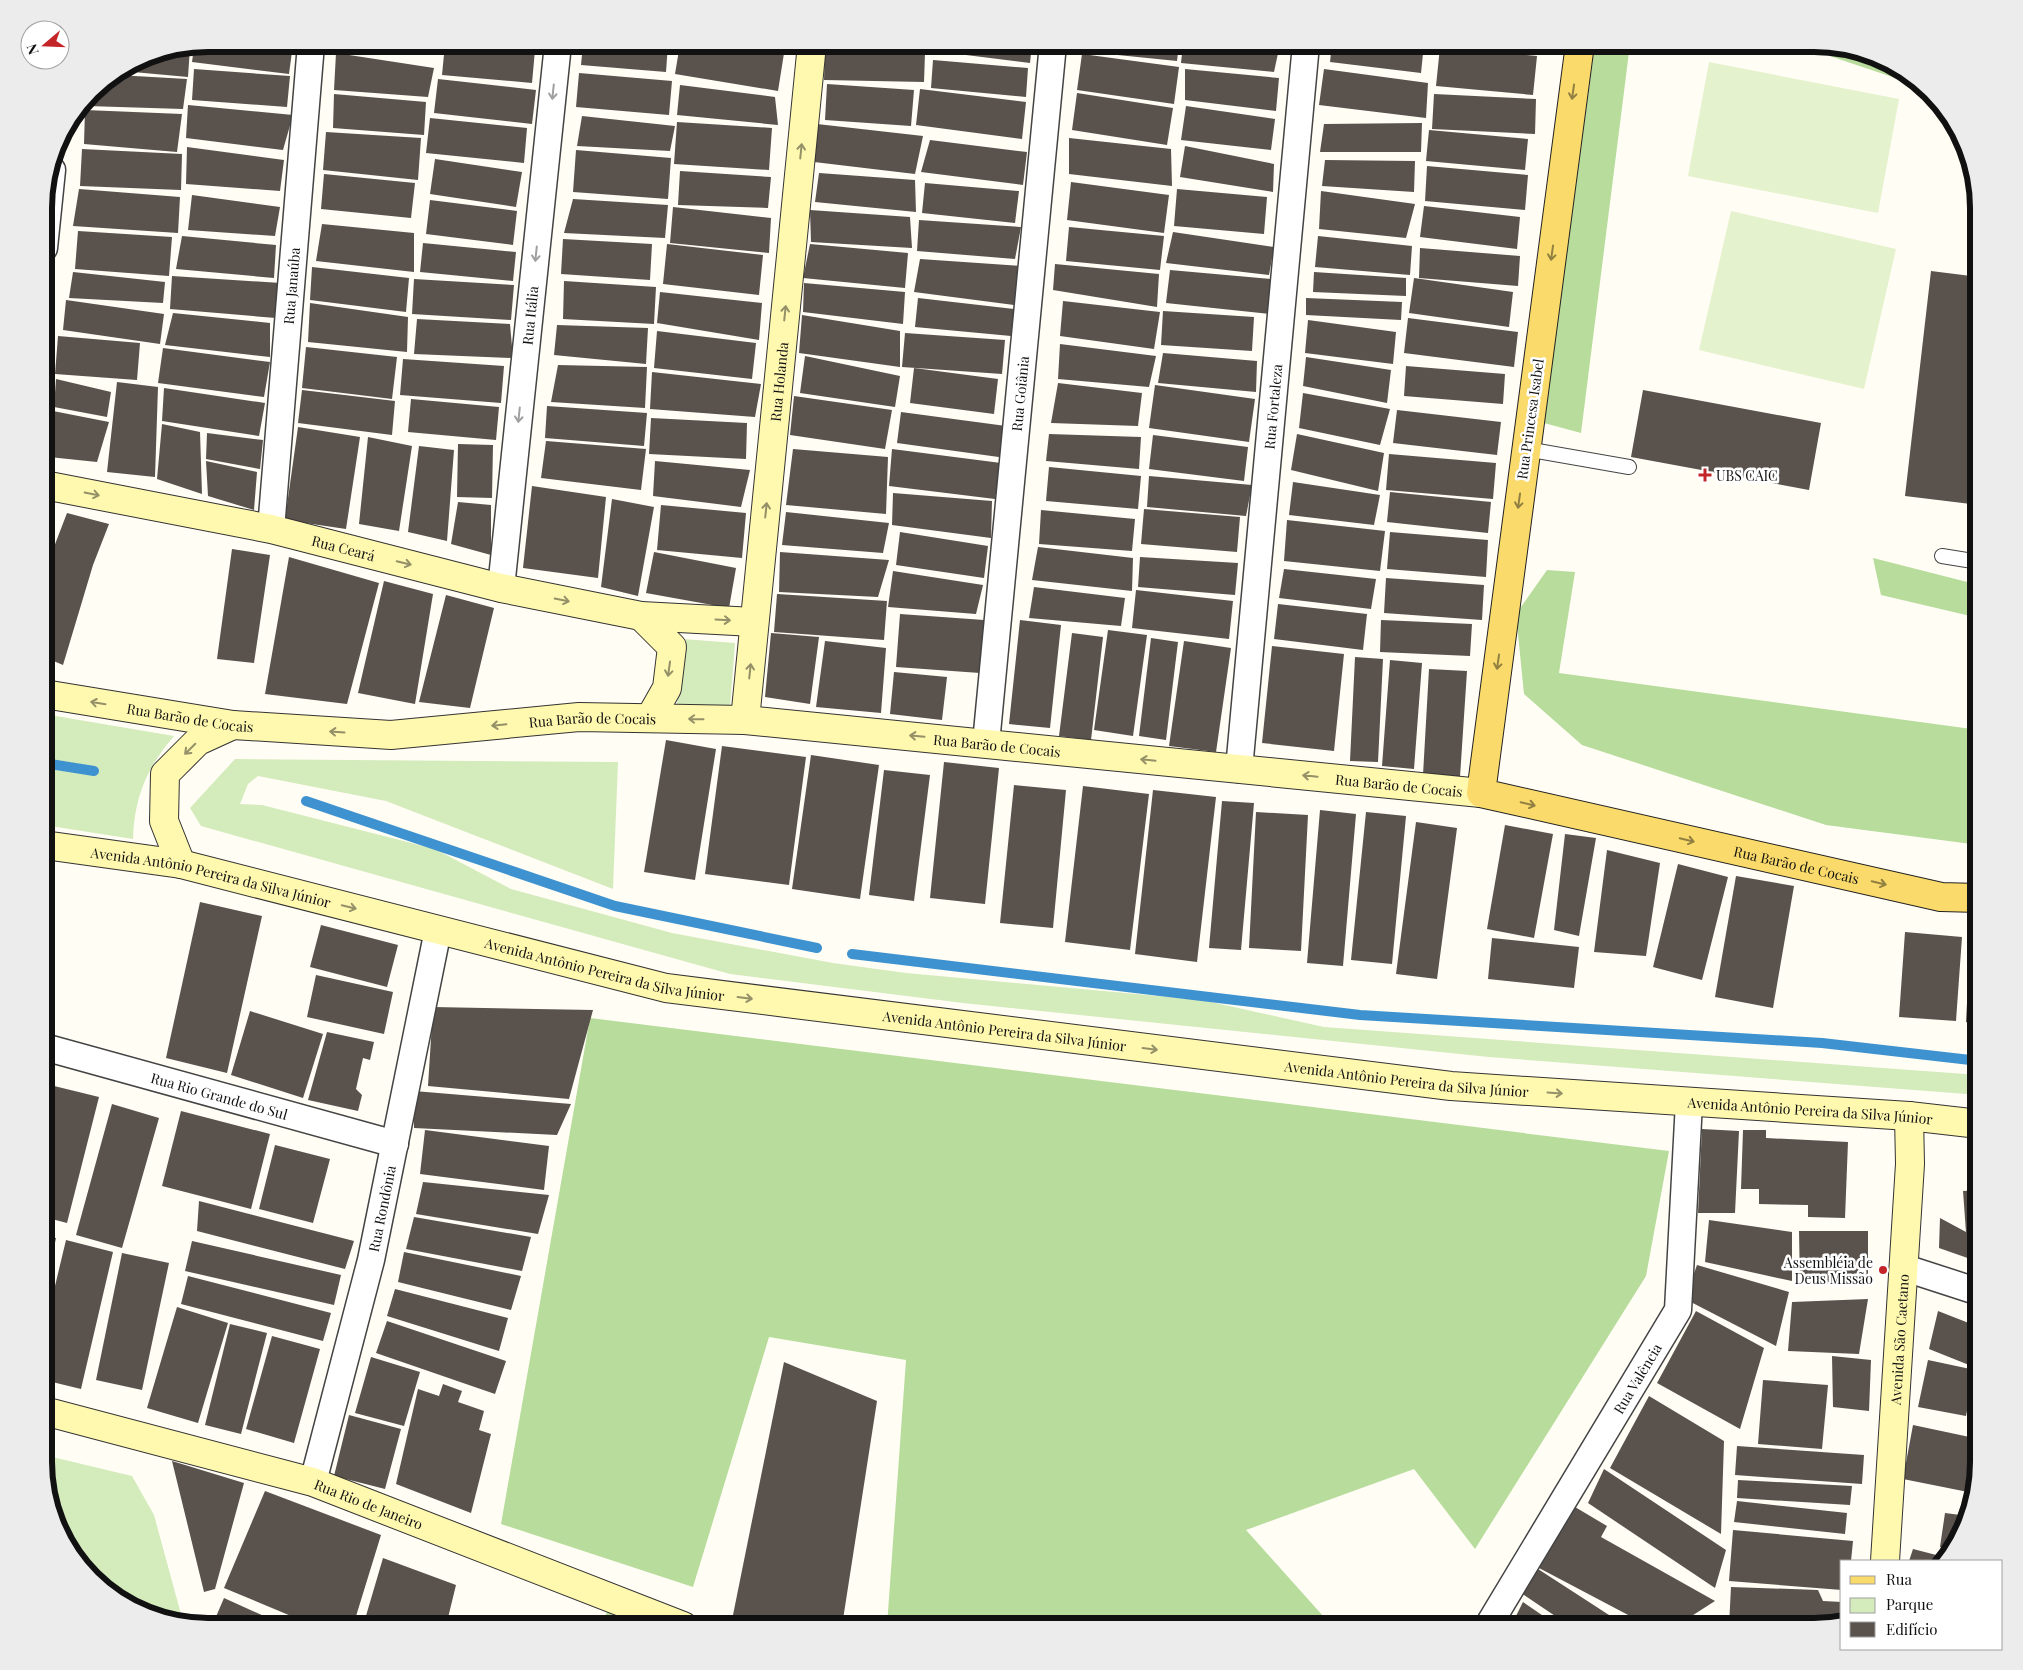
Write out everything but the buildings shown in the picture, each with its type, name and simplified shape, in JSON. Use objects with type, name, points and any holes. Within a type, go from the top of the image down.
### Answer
[{"type":"main road","name":"Rua Princesa Isabel","points":[[1480,793],[1579,52]]},
{"type":"main road","name":"Rua Barão de Cocais","points":[[1480,793],[1941,897],[1970,898]]},
{"type":"street","name":"Rua Goiânia","points":[[986,743],[1052,52]]},
{"type":"street","name":"Rua Fortaleza","points":[[1239,769],[1305,52]]},
{"type":"street","name":"Rua Janaúba","points":[[271,529],[310,53]]},
{"type":"street","name":"Rua Itália","points":[[501,588],[557,53]]},
{"type":"street","name":"Rua Holanda","points":[[745,720],[811,53]]},
{"type":"street","name":"Rua Ceará","points":[[53,487],[271,529],[501,588],[642,616],[754,622]]},
{"type":"street","points":[[642,616],[672,646],[667,688],[650,718]]},
{"type":"street","name":"Rua Barão de Cocais","points":[[53,695],[232,725],[391,735],[579,717],[745,720],[1480,793]]},
{"type":"street","points":[[181,864],[164,821],[165,774],[198,741],[232,725]]},
{"type":"street","name":"Avenida Antônio Pereira da Silva Júnior","points":[[53,846],[181,864],[666,988],[1451,1086],[1909,1116],[1970,1123]]},
{"type":"street","name":"Rua Rondônia","points":[[313,1482],[371,1260],[438,930]]},
{"type":"street","name":"Rua Rio Grande do Sul","points":[[53,1049],[395,1144]]},
{"type":"street","name":"Rua Valência","points":[[1493,1618],[1678,1310],[1689,1102]]},
{"type":"street","name":"Avenida São Caetano","points":[[1886,1560],[1905,1268],[1910,1164],[1909,1116]]},
{"type":"street","points":[[1905,1268],[1970,1289]]},
{"type":"street","name":"Rua Rio de Janeiro","points":[[53,1412],[313,1482],[662,1618]]},
{"type":"lane","points":[[1526,449],[1629,467]]},
{"type":"lane","points":[[1942,556],[1970,561]]},
{"type":"green space","points":[[1594,52],[1629,52],[1581,433],[1544,423]]},
{"type":"green space","points":[[1819,53],[1864,61],[1892,73],[1903,81]]},
{"type":"green space","points":[[1709,62],[1899,99],[1878,213],[1688,176]]},
{"type":"green space","points":[[1731,211],[1896,249],[1864,389],[1699,350]]},
{"type":"green space","points":[[1873,558],[1970,583],[1970,616],[1881,595]]},
{"type":"green space","points":[[1547,570],[1575,572],[1559,673],[1970,729],[1970,844],[1826,825],[1582,745],[1524,694],[1516,614]]},
{"type":"green space","points":[[683,639],[735,643],[730,707],[677,704]]},
{"type":"green space","points":[[53,716],[174,736],[149,771],[139,797],[133,839],[53,826]]},
{"type":"green space","points":[[235,759],[618,762],[613,889],[386,801],[258,776],[248,784],[240,804],[262,805],[435,849],[511,889],[672,933],[833,963],[906,973],[1202,1000],[1324,1027],[1970,1074],[1970,1094],[1489,1057],[963,1003],[730,974],[201,826],[190,808]]},
{"type":"green space","points":[[590,1018],[1669,1151],[1646,1276],[1475,1549],[1414,1469],[1246,1530],[1325,1618],[888,1618],[906,1360],[769,1337],[693,1587],[501,1524]]},
{"type":"green space","points":[[53,1457],[132,1476],[154,1515],[181,1614],[149,1606],[131,1597],[106,1579],[91,1564],[73,1539],[64,1521],[56,1492]]},
{"type":"green space","points":[[607,1612],[621,1618],[604,1618]]},
{"type":"waterway","points":[[53,764],[94,771]]},
{"type":"waterway","points":[[306,801],[615,906],[817,948]]},
{"type":"waterway","points":[[852,954],[1360,1015],[1822,1043],[1970,1060]]},
{"type":"place","name":"UBS CAIC","points":[[1705,475]]},
{"type":"place","name":"Assembléia de Deus Missão","points":[[1883,1270]]}]
